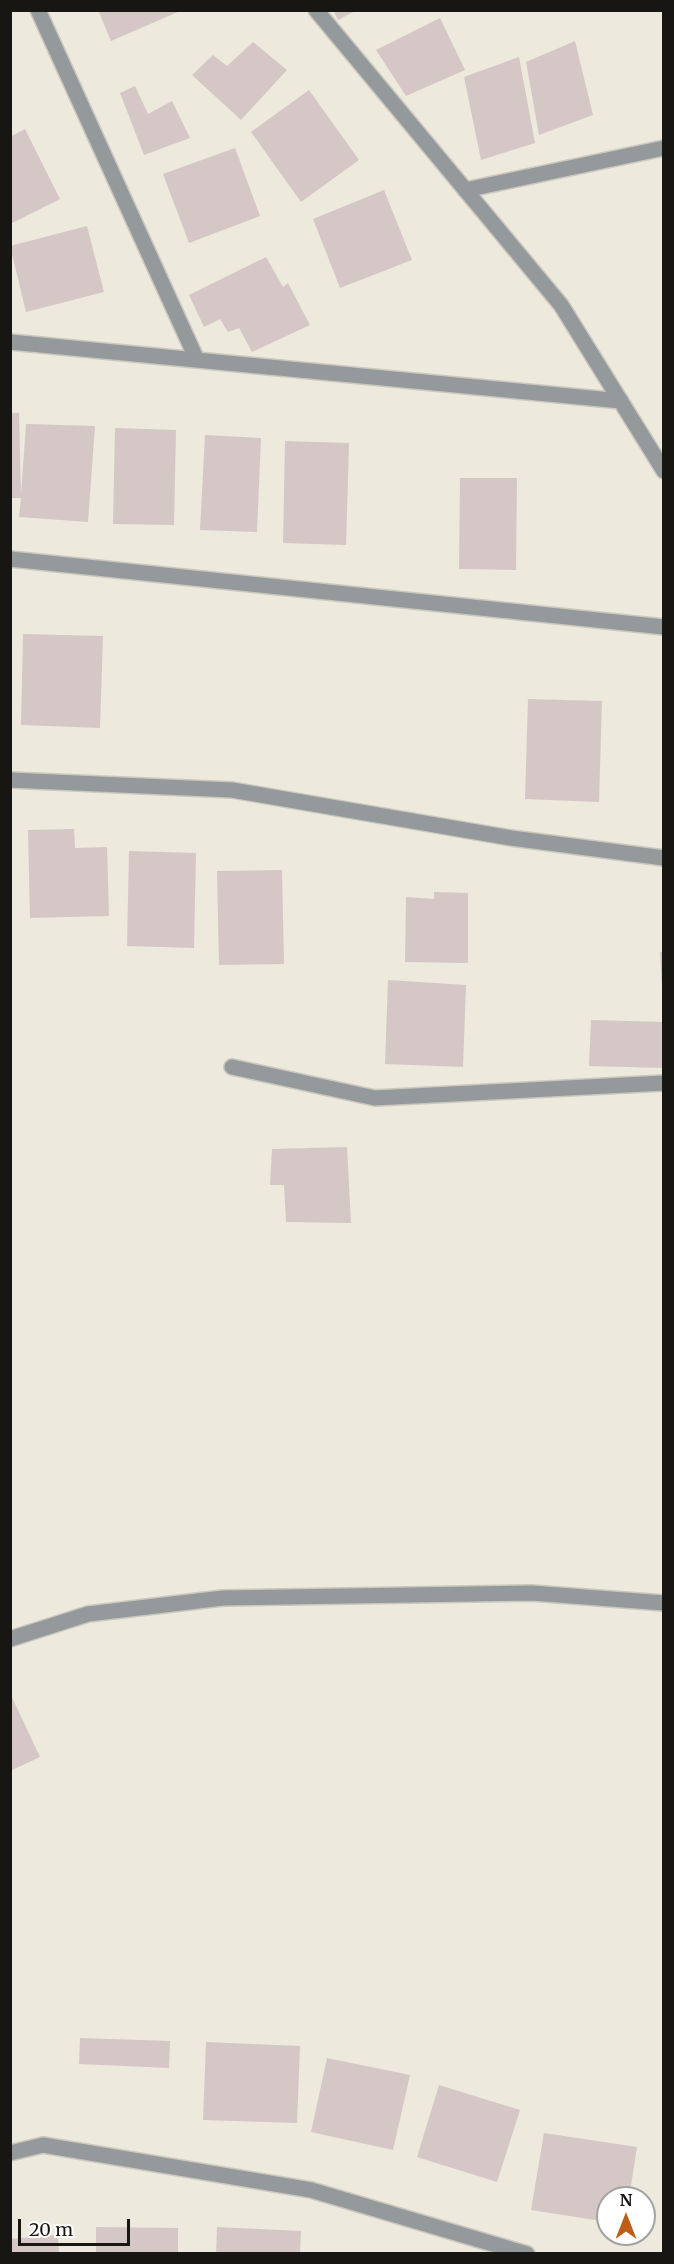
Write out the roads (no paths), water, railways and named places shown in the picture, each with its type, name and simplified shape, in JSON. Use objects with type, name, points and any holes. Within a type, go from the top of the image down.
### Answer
[{"type":"street","points":[[38,10],[197,360]]},
{"type":"street","points":[[316,10],[561,305],[663,471]]},
{"type":"street","points":[[465,190],[663,148]]},
{"type":"street","points":[[10,342],[621,401]]},
{"type":"street","points":[[10,559],[663,627]]},
{"type":"street","points":[[10,780],[232,790],[511,838],[663,858]]},
{"type":"street","points":[[232,1067],[375,1098],[663,1083]]},
{"type":"street","points":[[10,1639],[88,1614],[223,1598],[532,1593],[663,1603]]},
{"type":"street","points":[[10,2153],[43,2145],[311,2190],[527,2253]]}]
